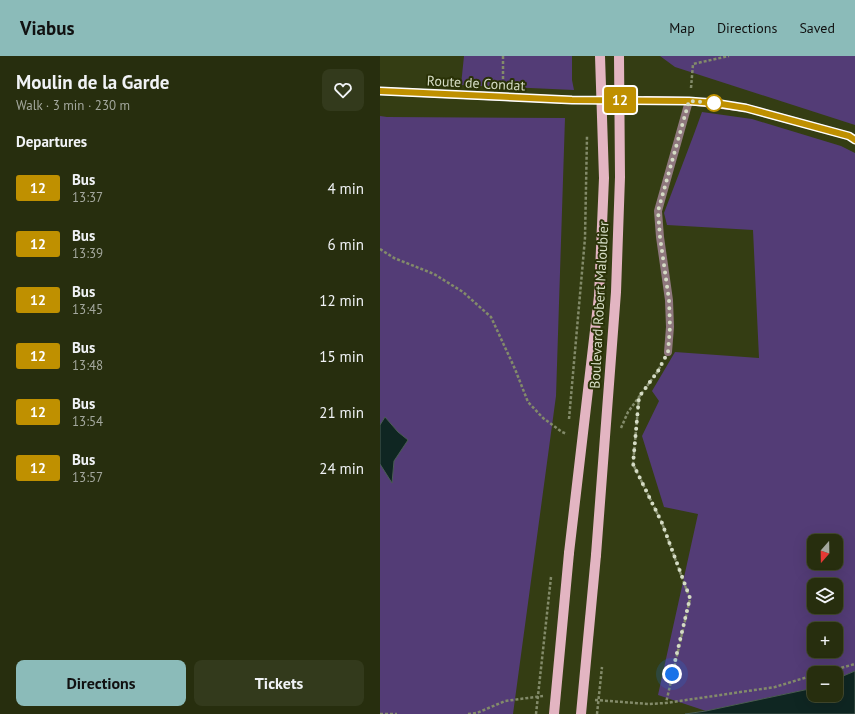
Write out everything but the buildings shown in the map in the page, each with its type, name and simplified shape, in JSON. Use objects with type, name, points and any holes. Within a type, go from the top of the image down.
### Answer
[{"type":"main road","name":"Boulevard Robert Maloubier","points":[[554,714],[598,296],[604,178],[600,56]]},
{"type":"main road","name":"Boulevard Robert Maloubier","points":[[581,714],[596,555],[616,292],[620,177],[619,56]]},
{"type":"main road","name":"Route de Condat","points":[[380,91],[572,100]]},
{"type":"main road","points":[[646,100],[689,101],[746,108],[849,136],[855,140]]},
{"type":"lane","points":[[668,352],[670,327],[669,300],[660,237],[658,211],[689,101]]},
{"type":"path","points":[[502,97],[503,56]]},
{"type":"path","points":[[689,101],[693,64],[729,56]]},
{"type":"path","points":[[568,426],[585,238],[587,130]]},
{"type":"path","points":[[380,249],[394,258],[434,274],[463,292],[490,317],[515,369],[528,402],[543,418],[567,434]]},
{"type":"path","points":[[619,434],[628,412],[658,371],[668,352]]},
{"type":"path","points":[[639,397],[633,464],[662,523],[690,598],[666,703]]},
{"type":"path","points":[[536,714],[551,574]]},
{"type":"path","points":[[843,667],[855,664]]},
{"type":"path","points":[[595,700],[649,704],[666,703],[774,687],[807,677]]},
{"type":"path","points":[[468,714],[477,713],[505,701],[546,696]]},
{"type":"path","points":[[380,714],[397,714]]},
{"type":"shaded area","points":[[464,56],[572,56],[572,80],[574,90],[461,85]]},
{"type":"shaded area","points":[[660,56],[855,56],[855,125],[675,67]]},
{"type":"shaded area","points":[[702,112],[752,119],[841,146],[855,153],[855,671],[843,676],[843,666],[807,666],[807,689],[706,711],[658,695],[698,514],[664,507],[642,436],[659,401],[652,391],[675,352],[759,358],[753,230],[667,225],[664,213]]},
{"type":"shaded area","points":[[380,116],[565,118],[556,396],[513,714],[380,714]]},
{"type":"water","points":[[385,417],[398,432],[408,440],[394,461],[392,483],[380,464],[380,425]]},
{"type":"water","points":[[855,671],[855,714],[685,714],[807,689],[807,702],[843,702],[843,676]]},
{"type":"tunnel","points":[[571,100],[646,100]]},
{"type":"bus line","name":"12","points":[[380,91],[572,100],[689,101],[715,103],[746,108],[849,136],[855,140]]},
{"type":"route","points":[[672,674],[690,598],[662,523],[633,464],[639,397],[658,371],[668,352],[670,327],[669,300],[660,237],[658,211],[689,101],[714,103]]}]
